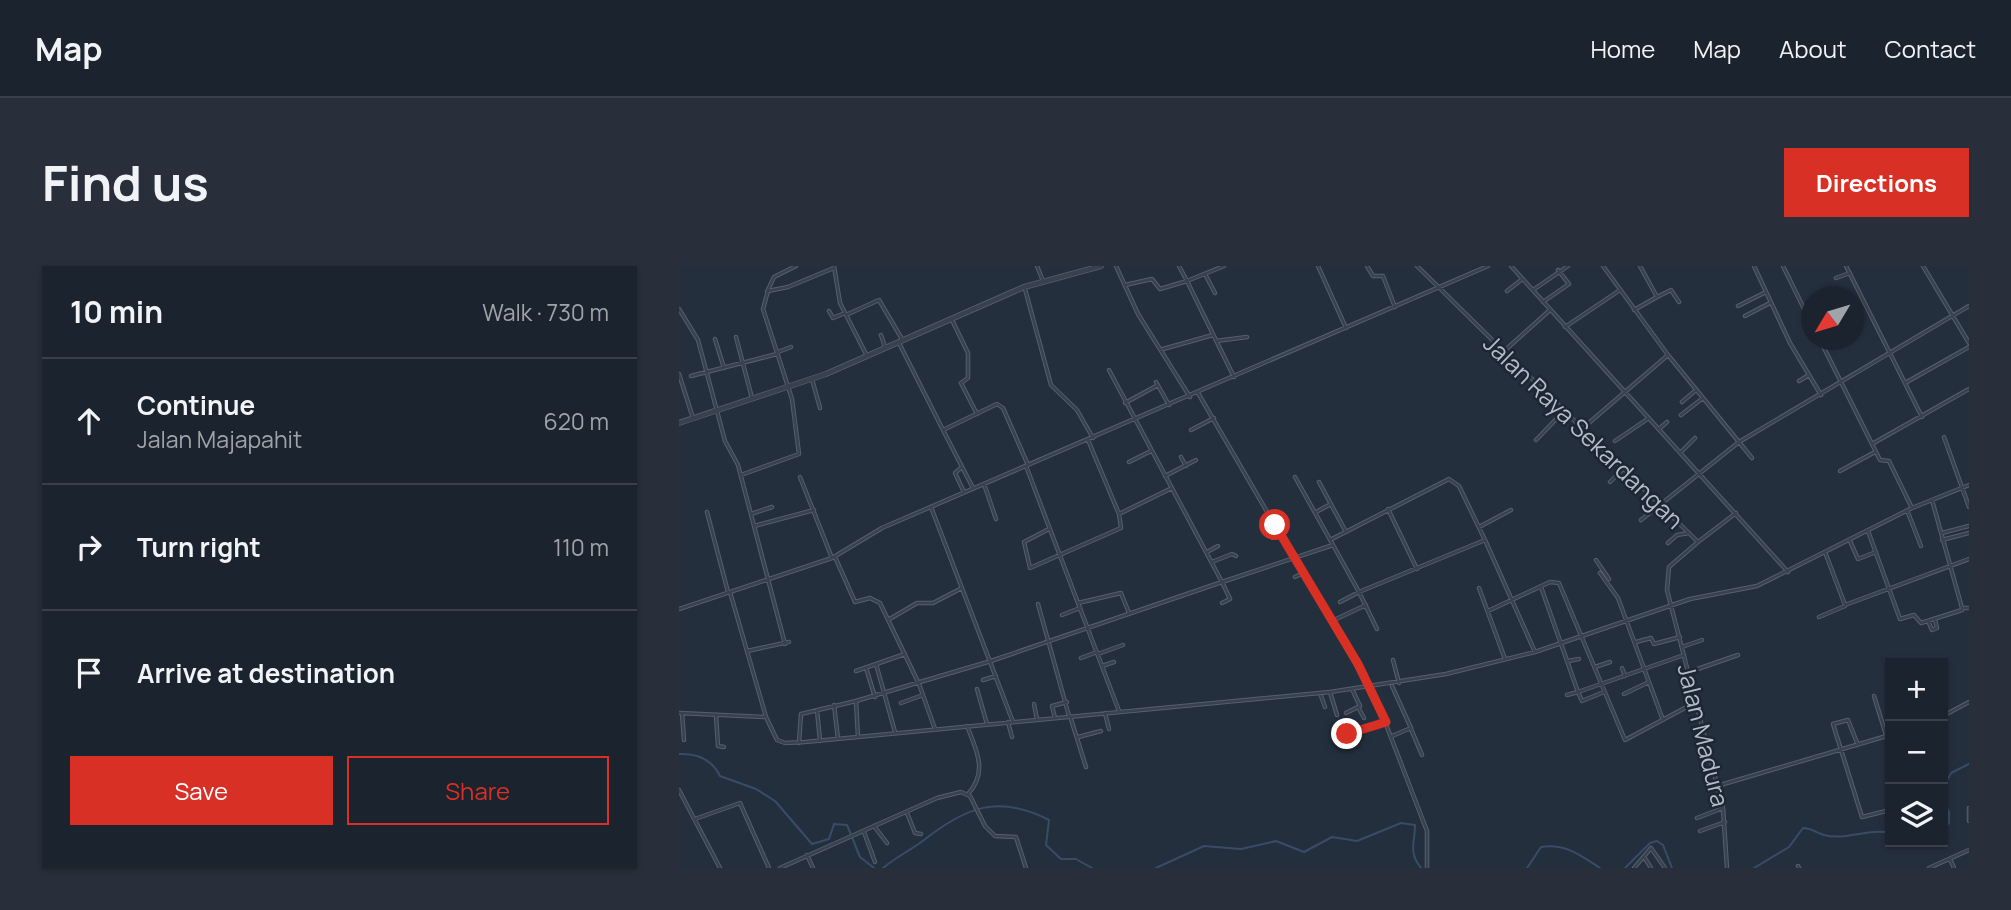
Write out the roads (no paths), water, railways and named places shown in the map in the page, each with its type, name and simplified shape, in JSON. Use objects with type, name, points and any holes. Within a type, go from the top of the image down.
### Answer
[{"type":"street","points":[[741,475],[798,455],[796,423],[789,386],[763,309],[774,277],[796,266]]},
{"type":"street","points":[[1037,266],[1043,281]]},
{"type":"street","points":[[679,423],[812,379],[1024,287],[1101,266]]},
{"type":"street","points":[[1117,266],[1138,314],[1190,397]]},
{"type":"street","points":[[1179,266],[1234,377]]},
{"type":"street","points":[[1125,285],[1151,279],[1160,289],[1224,266]]},
{"type":"street","points":[[1318,266],[1346,328]]},
{"type":"street","points":[[1367,266],[1372,275],[1383,276],[1395,307]]},
{"type":"street","name":"Jalan Raya Sekardangan","points":[[1417,266],[1698,542],[1669,567],[1667,579],[1671,604]]},
{"type":"street","points":[[679,609],[833,557],[877,530],[1488,266]]},
{"type":"street","points":[[1511,266],[1789,572]]},
{"type":"street","points":[[1532,290],[1558,270],[1568,266]]},
{"type":"street","points":[[1603,266],[1668,355],[1752,457]]},
{"type":"street","points":[[1640,266],[1657,297]]},
{"type":"street","points":[[1754,266],[1770,303],[1821,395]]},
{"type":"street","points":[[1783,266],[1801,303]]},
{"type":"street","points":[[1846,266],[1922,417]]},
{"type":"street","points":[[1904,383],[1969,345],[1923,266]]},
{"type":"street","points":[[767,293],[834,267],[845,314],[867,356]]},
{"type":"street","points":[[1543,302],[1571,282],[1558,270]]},
{"type":"street","points":[[1836,278],[1850,273]]},
{"type":"street","points":[[1205,274],[1215,293]]},
{"type":"street","points":[[1507,291],[1521,278]]},
{"type":"street","points":[[1024,287],[1051,385],[1076,408],[1093,438]]},
{"type":"street","points":[[1565,327],[1620,290]]},
{"type":"street","points":[[1635,310],[1671,290],[1679,302]]},
{"type":"street","points":[[1738,306],[1766,292]]},
{"type":"street","points":[[829,311],[833,318],[879,300],[973,488]]},
{"type":"street","points":[[1745,316],[1770,303]]},
{"type":"street","points":[[1641,520],[1739,442],[1969,306]]},
{"type":"street","points":[[679,309],[698,340],[725,441],[741,475],[767,580],[787,643],[747,651]]},
{"type":"street","points":[[1503,352],[1550,310]]},
{"type":"street","points":[[951,318],[968,352],[968,378],[961,383],[977,414]]},
{"type":"street","points":[[881,335],[885,347]]},
{"type":"street","points":[[1162,350],[1213,335]]},
{"type":"street","points":[[736,337],[752,398]]},
{"type":"street","points":[[1216,341],[1247,337]]},
{"type":"street","points":[[715,339],[724,368]]},
{"type":"street","points":[[691,376],[744,363],[791,347]]},
{"type":"street","points":[[1825,350],[1875,452],[1881,462],[1889,461],[1910,509],[1921,546]]},
{"type":"street","points":[[1583,428],[1668,355]]},
{"type":"street","points":[[1109,370],[1230,598],[1222,603]]},
{"type":"street","points":[[679,374],[693,418]]},
{"type":"street","points":[[1800,381],[1809,375]]},
{"type":"street","points":[[812,379],[820,408]]},
{"type":"street","points":[[1125,403],[1157,383],[1169,405]]},
{"type":"street","points":[[1872,444],[1969,389]]},
{"type":"street","points":[[1682,402],[1696,390]]},
{"type":"street","points":[[1198,393],[1370,687],[1392,736],[1429,837],[1427,868]]},
{"type":"street","points":[[1681,415],[1703,398]]},
{"type":"street","points":[[943,430],[1000,404],[1027,466],[1119,711]]},
{"type":"street","points":[[1536,440],[1565,410]]},
{"type":"street","points":[[1191,430],[1214,418]]},
{"type":"street","points":[[1615,441],[1649,418]]},
{"type":"street","points":[[1659,429],[1667,422]]},
{"type":"street","points":[[1944,437],[1969,507]]},
{"type":"street","points":[[1680,453],[1695,438]]},
{"type":"street","points":[[1049,528],[1024,542],[1030,567],[1060,557],[1121,528],[1119,514],[1088,440]]},
{"type":"street","points":[[1129,462],[1151,451]]},
{"type":"street","points":[[1840,471],[1875,452]]},
{"type":"street","points":[[1181,457],[1186,466]]},
{"type":"street","points":[[1165,476],[1196,460]]},
{"type":"street","points":[[962,467],[955,472],[964,492]]},
{"type":"street","points":[[1610,482],[1624,468]]},
{"type":"street","points":[[800,477],[855,602],[877,600],[919,684],[935,729]]},
{"type":"street","points":[[1295,477],[1377,629]]},
{"type":"street","points":[[1330,540],[1450,479],[1459,486],[1535,652]]},
{"type":"street","points":[[1319,482],[1346,532]]},
{"type":"street","points":[[984,484],[996,519]]},
{"type":"street","points":[[707,512],[766,717],[777,740],[799,743],[1399,683],[1535,652],[1671,604],[1749,588],[1789,572],[1910,509],[1969,485]]},
{"type":"street","points":[[1119,514],[1172,488]]},
{"type":"street","points":[[1932,500],[1962,610]]},
{"type":"street","points":[[1315,513],[1331,504]]},
{"type":"street","points":[[751,514],[772,507]]},
{"type":"street","points":[[931,507],[1013,722]]},
{"type":"street","points":[[1388,509],[1417,569]]},
{"type":"street","points":[[754,526],[814,510]]},
{"type":"street","points":[[1479,527],[1511,510]]},
{"type":"street","points":[[1698,542],[1736,513]]},
{"type":"street","points":[[1941,534],[1968,526],[1969,532],[1943,540]]},
{"type":"street","points":[[1868,531],[1899,619],[1914,615],[1919,623],[1969,608]]},
{"type":"street","points":[[1668,543],[1676,536],[1689,533]]},
{"type":"street","points":[[1340,601],[1485,540]]},
{"type":"street","points":[[1850,540],[1858,559],[1876,552]]},
{"type":"street","points":[[799,743],[800,716],[834,705],[885,695],[991,662],[1048,640],[1333,545]]},
{"type":"street","points":[[1207,552],[1218,546]]},
{"type":"street","points":[[1825,552],[1846,605]]},
{"type":"street","points":[[1212,562],[1232,554],[1235,556]]},
{"type":"street","points":[[1819,617],[1969,559]]},
{"type":"street","points":[[1597,560],[1609,579]]},
{"type":"street","points":[[1295,577],[1303,573]]},
{"type":"street","points":[[1600,573],[1614,589],[1663,720]]},
{"type":"street","points":[[1488,611],[1550,582],[1559,583],[1625,740],[1696,702]]},
{"type":"street","points":[[1541,587],[1582,701],[1605,692]]},
{"type":"street","points":[[888,620],[917,603],[933,603],[962,588]]},
{"type":"street","points":[[1479,588],[1505,659]]},
{"type":"street","points":[[1078,603],[1120,593],[1129,613]]},
{"type":"street","points":[[1038,604],[1086,767]]},
{"type":"street","name":"Jalan Madura","points":[[1671,604],[1723,808],[1727,868]]},
{"type":"street","points":[[1332,621],[1366,605]]},
{"type":"street","points":[[1062,615],[1080,608]]},
{"type":"street","points":[[1928,621],[1931,630],[1936,629],[1934,619]]},
{"type":"street","points":[[1635,643],[1651,638],[1654,644],[1679,637]]},
{"type":"street","points":[[1682,647],[1702,640]]},
{"type":"street","points":[[1081,658],[1123,645]]},
{"type":"street","points":[[856,671],[905,654]]},
{"type":"street","points":[[1567,695],[1685,655]]},
{"type":"street","points":[[1689,672],[1738,655]]},
{"type":"street","points":[[1568,661],[1579,659]]},
{"type":"street","points":[[1393,660],[1399,683]]},
{"type":"street","points":[[1102,666],[1114,662]]},
{"type":"street","points":[[1595,667],[1610,662]]},
{"type":"street","points":[[876,664],[895,733]]},
{"type":"street","points":[[866,668],[875,697]]},
{"type":"street","points":[[1622,668],[1625,676]]},
{"type":"street","points":[[983,680],[996,677]]},
{"type":"street","points":[[1624,694],[1649,682]]},
{"type":"street","points":[[1391,684],[1422,755]]},
{"type":"street","points":[[977,689],[987,724]]},
{"type":"street","points":[[1352,689],[1364,718]]},
{"type":"street","points":[[1330,692],[1337,715]]},
{"type":"street","points":[[1320,693],[1325,707]]},
{"type":"street","points":[[901,703],[923,695]]},
{"type":"street","points":[[1874,696],[1885,727]]},
{"type":"street","points":[[856,701],[858,737]]},
{"type":"street","points":[[1050,702],[1055,718]]},
{"type":"street","points":[[1052,706],[1066,702]]},
{"type":"street","points":[[1948,713],[1969,702]]},
{"type":"street","points":[[1034,704],[1037,719]]},
{"type":"street","points":[[834,705],[838,739]]},
{"type":"street","points":[[1346,713],[1358,707]]},
{"type":"street","points":[[817,710],[820,741]]},
{"type":"street","points":[[684,740],[681,713],[766,717]]},
{"type":"street","points":[[1105,713],[1109,729]]},
{"type":"street","points":[[716,715],[718,746],[724,747]]},
{"type":"street","points":[[1858,745],[1848,720],[1833,724],[1862,817],[1885,811]]},
{"type":"street","points":[[1008,722],[1011,737]]},
{"type":"street","points":[[1343,727],[1348,734],[1386,722]]},
{"type":"street","points":[[967,726],[980,768],[977,784],[968,794]]},
{"type":"street","points":[[1392,736],[1411,727]]},
{"type":"street","points":[[1078,737],[1101,731]]},
{"type":"street","points":[[1717,786],[1841,752],[1885,737]]},
{"type":"street","points":[[780,868],[943,795],[957,792],[968,794],[995,836],[1016,836],[1026,868]]},
{"type":"street","points":[[680,793],[720,868]]},
{"type":"street","points":[[695,819],[739,803],[769,868]]},
{"type":"street","points":[[1697,818],[1723,808]]},
{"type":"street","points":[[1969,808],[1969,821]]},
{"type":"street","points":[[907,812],[915,833],[921,834]]},
{"type":"street","points":[[1700,831],[1725,822]]},
{"type":"street","points":[[874,827],[887,843]]},
{"type":"street","points":[[863,832],[875,862]]},
{"type":"street","points":[[1636,867],[1652,849],[1665,868]]},
{"type":"street","points":[[1929,868],[1969,850]]},
{"type":"street","points":[[807,855],[813,868]]},
{"type":"street","points":[[1644,857],[1651,868]]},
{"type":"street","points":[[1950,859],[1954,868]]},
{"type":"waterway","points":[[679,754],[703,759],[713,766],[720,776],[756,789],[775,801],[812,844],[829,839],[834,824],[847,825],[860,857],[874,868]]},
{"type":"waterway","points":[[1945,784],[1951,773],[1969,764]]},
{"type":"waterway","points":[[883,868],[954,819],[969,812],[998,806],[1031,812],[1049,820],[1046,845],[1061,859],[1076,859],[1092,868]]},
{"type":"waterway","points":[[1948,810],[1948,824]]},
{"type":"waterway","points":[[1156,868],[1204,846],[1241,849],[1276,841],[1304,852],[1332,837],[1357,841],[1401,823],[1415,825],[1413,852],[1421,868]]},
{"type":"waterway","points":[[1754,868],[1789,847],[1803,828],[1832,836],[1885,832]]},
{"type":"waterway","points":[[1625,868],[1650,843],[1657,841],[1663,845],[1672,868]]},
{"type":"waterway","points":[[1527,868],[1541,847],[1550,846],[1573,852],[1600,868]]}]
